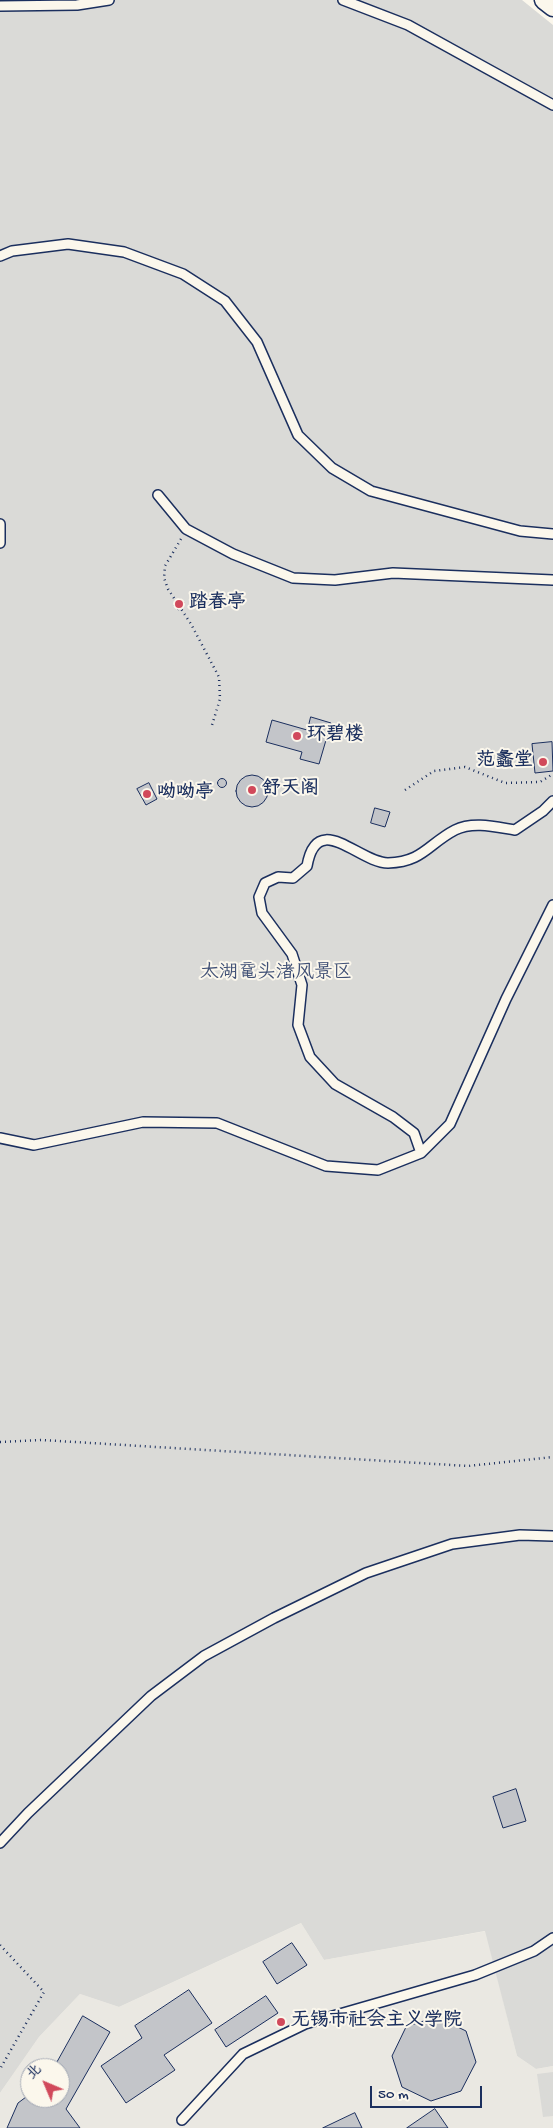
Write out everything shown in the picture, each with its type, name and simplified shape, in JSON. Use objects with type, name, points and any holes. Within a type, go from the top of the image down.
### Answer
[{"type":"street","points":[[544,0],[553,7]]},
{"type":"lane","points":[[0,6],[77,5],[109,0]]},
{"type":"lane","points":[[343,0],[408,25],[553,105]]},
{"type":"lane","points":[[0,256],[12,251],[68,244],[124,252],[183,274],[225,301],[257,342],[298,435],[332,468],[370,491],[520,532],[553,534]]},
{"type":"lane","points":[[158,495],[186,529],[233,554],[293,578],[335,580],[393,573],[553,580]]},
{"type":"lane","points":[[0,524],[0,543]]},
{"type":"lane","points":[[421,1153],[414,1133],[393,1117],[335,1084],[310,1057],[298,1025],[302,985],[292,954],[262,913],[259,897],[265,883],[278,876],[294,878],[307,866],[310,852],[320,842],[332,839],[379,863],[404,862],[426,852],[456,829],[484,824],[515,830],[543,812],[553,801]]},
{"type":"lane","points":[[0,1138],[34,1146],[143,1122],[218,1123],[326,1166],[378,1170],[421,1153],[450,1124],[506,999],[553,905]]},
{"type":"lane","points":[[0,1843],[28,1813],[151,1696],[204,1656],[274,1618],[366,1573],[452,1544],[520,1535],[553,1536]]},
{"type":"lane","points":[[182,2120],[243,2054],[305,2024],[475,1974],[534,1951],[553,1938]]},
{"type":"path","points":[[186,529],[165,566],[164,578],[168,589],[191,624],[219,677],[220,699],[212,725]]},
{"type":"path","points":[[404,790],[434,771],[465,767],[505,783],[540,782],[553,774]]},
{"type":"path","points":[[0,1442],[52,1441],[468,1466],[553,1457]]},
{"type":"path","points":[[0,1945],[44,1992],[0,2069]]},
{"type":"shaded area","name":"无锡市社会主义学院","points":[[301,1923],[324,1960],[486,1931],[517,2056],[536,2069],[553,2066],[553,2128],[0,2128],[0,2093],[20,2064],[20,2108],[70,2108],[70,2058],[24,2058],[39,2037],[80,1994],[119,2007]]},
{"type":"green space","name":"太湖鼋头渚风景区","points":[[0,0],[522,0],[553,25],[553,2066],[536,2069],[517,2056],[485,1931],[324,1960],[301,1923],[119,2007],[80,1994],[39,2037],[24,2058],[20,2058],[20,2064],[0,2093]]},
{"type":"green space","points":[[553,2072],[553,2116],[543,2117],[537,2074]]},
{"type":"building","name":"踏春亭","points":[[180,599],[184,602],[183,607],[178,610],[174,606],[175,601]]},
{"type":"building","name":"环碧楼","points":[[311,717],[331,723],[319,764],[300,759],[302,752],[266,742],[272,720],[307,730]]},
{"type":"building","name":"范蠡堂","points":[[552,742],[553,771],[535,773],[532,744]]},
{"type":"building","name":"舒天阁","points":[[252,775],[263,780],[268,791],[263,802],[252,807],[241,802],[236,791],[241,780]]},
{"type":"building","points":[[222,779],[226,783],[222,787],[218,783]]},
{"type":"building","name":"呦呦亭","points":[[149,783],[157,799],[146,805],[137,789]]},
{"type":"building","points":[[375,808],[390,812],[385,827],[371,823]]},
{"type":"building","points":[[516,1789],[526,1821],[503,1828],[493,1797]]},
{"type":"building","points":[[292,1943],[307,1965],[277,1984],[263,1962]]},
{"type":"building","points":[[189,1990],[212,2023],[164,2055],[175,2070],[126,2103],[101,2066],[142,2038],[135,2026]]},
{"type":"building","points":[[266,1996],[278,2013],[226,2047],[215,2030]]},
{"type":"building","points":[[83,2016],[110,2032],[70,2102],[70,2058],[60,2058]]},
{"type":"building","points":[[437,2017],[466,2031],[476,2062],[461,2091],[431,2101],[402,2087],[392,2056],[406,2027]]},
{"type":"building","points":[[20,2102],[20,2108],[67,2108],[80,2128],[7,2128]]},
{"type":"building","points":[[435,2109],[448,2128],[407,2128]]},
{"type":"building","points":[[355,2113],[362,2128],[323,2128]]},
{"type":"place","name":"踏春亭","points":[[179,604]]},
{"type":"place","name":"环碧楼","points":[[297,736]]},
{"type":"place","name":"范蠡堂","points":[[543,762]]},
{"type":"place","name":"舒天阁","points":[[252,790]]},
{"type":"place","name":"呦呦亭","points":[[147,794]]},
{"type":"place","name":"无锡市社会主义学院","points":[[281,2022]]}]
